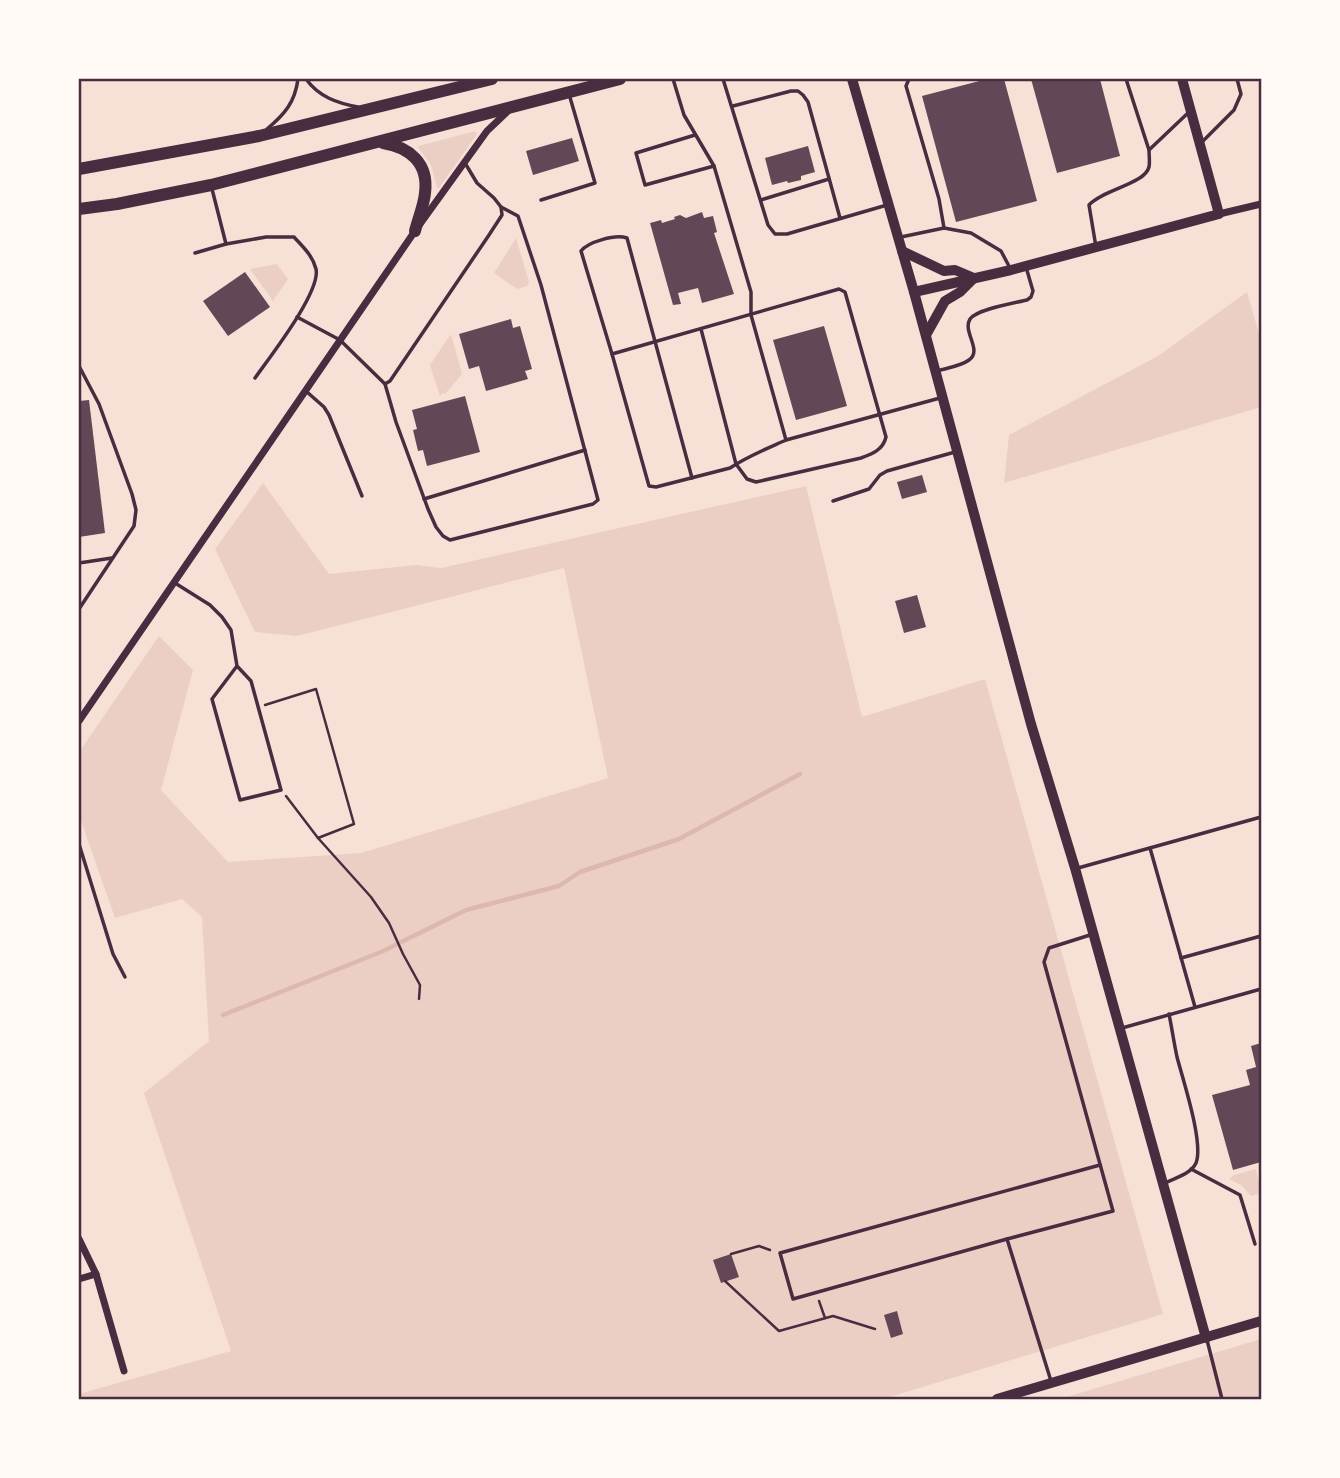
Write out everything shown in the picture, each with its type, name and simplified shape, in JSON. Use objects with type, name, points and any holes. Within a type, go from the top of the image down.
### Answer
[{"type":"main road","points":[[79,169],[260,136],[492,79]]},
{"type":"main road","points":[[79,209],[211,186],[620,79]]},
{"type":"main road","points":[[379,143],[398,145],[408,151],[416,159],[424,175],[425,192],[415,231]]},
{"type":"street","points":[[852,79],[926,335],[1031,724],[1075,868],[1206,1338]]},
{"type":"street","points":[[1182,79],[1219,214]]},
{"type":"street","points":[[79,722],[415,231],[487,131],[512,107]]},
{"type":"street","points":[[914,292],[1011,270],[1261,204]]},
{"type":"street","points":[[902,251],[944,271],[955,270],[974,278]]},
{"type":"street","points":[[926,335],[946,301],[974,278]]},
{"type":"street","points":[[79,1239],[96,1274],[124,1371]]},
{"type":"street","points":[[79,1279],[96,1274]]},
{"type":"street","points":[[997,1399],[1261,1321]]},
{"type":"lane","points":[[260,136],[290,106],[298,79]]},
{"type":"lane","points":[[306,79],[325,97],[341,104],[370,110]]},
{"type":"lane","points":[[673,79],[684,115],[714,166],[751,292],[751,315],[786,440]]},
{"type":"lane","points":[[723,79],[768,225],[775,234],[787,234],[889,205]]},
{"type":"lane","points":[[909,79],[906,86],[939,200],[944,228]]},
{"type":"lane","points":[[1096,247],[1089,205],[1095,198],[1143,177],[1149,168],[1149,150],[1126,79]]},
{"type":"lane","points":[[1200,144],[1234,110],[1241,94],[1237,79]]},
{"type":"lane","points":[[733,106],[791,91],[799,91],[803,95],[840,218]]},
{"type":"lane","points":[[541,200],[595,183],[569,92]]},
{"type":"lane","points":[[1149,150],[1190,110]]},
{"type":"lane","points":[[695,135],[636,153],[645,184],[714,166]]},
{"type":"lane","points":[[297,317],[340,340],[385,384],[424,499],[436,527],[443,536],[450,540],[593,504],[598,500],[541,285],[518,216],[501,207],[477,183],[465,163]]},
{"type":"lane","points":[[761,200],[829,178]]},
{"type":"lane","points":[[211,186],[226,244]]},
{"type":"lane","points":[[385,384],[390,381],[489,235],[502,215],[501,207]]},
{"type":"lane","points":[[898,238],[944,228],[971,233],[1000,251],[1011,270]]},
{"type":"lane","points":[[692,478],[626,239],[620,236],[586,245],[581,251],[649,486],[656,487],[692,478],[730,468],[750,455],[786,440],[942,397]]},
{"type":"lane","points":[[195,253],[266,237],[294,237],[310,255],[317,271],[313,287],[297,317],[255,378]]},
{"type":"lane","points":[[935,371],[972,357],[974,349],[968,323],[976,313],[1031,297],[1033,291],[1026,266]]},
{"type":"lane","points":[[612,354],[839,289],[845,292],[880,414],[885,443],[875,453],[861,458],[756,482],[747,479],[736,464],[701,329]]},
{"type":"lane","points":[[79,366],[99,404],[136,509],[134,526],[79,609]]},
{"type":"lane","points":[[305,391],[324,407],[329,415],[362,496]]},
{"type":"lane","points":[[424,499],[585,450]]},
{"type":"lane","points":[[833,501],[869,489],[880,475],[887,471],[957,452]]},
{"type":"lane","points":[[79,564],[112,558]]},
{"type":"lane","points":[[173,582],[210,605],[222,617],[230,630],[237,666],[251,681],[281,790],[240,800],[212,699],[237,666]]},
{"type":"lane","points":[[1075,868],[1261,817]]},
{"type":"lane","points":[[79,844],[113,954],[125,977]]},
{"type":"lane","points":[[1150,848],[1195,1007]]},
{"type":"lane","points":[[1093,935],[1049,948],[1044,962],[1100,1164],[1113,1211],[793,1299],[780,1253],[1100,1164]]},
{"type":"lane","points":[[1181,958],[1261,936]]},
{"type":"lane","points":[[1119,1028],[1261,989]]},
{"type":"lane","points":[[1163,1184],[1191,1169],[1197,1161],[1197,1139],[1169,1014]]},
{"type":"lane","points":[[1191,1169],[1240,1195],[1255,1244]]},
{"type":"lane","points":[[1007,1239],[1052,1384]]},
{"type":"lane","points":[[1206,1338],[1222,1399]]},
{"type":"path","points":[[258,708],[316,689],[354,824],[318,838]]},
{"type":"path","points":[[281,790],[318,838],[371,897],[388,923],[420,985],[419,999]]},
{"type":"path","points":[[731,1254],[759,1246],[780,1253]]},
{"type":"path","points":[[725,1281],[779,1331],[833,1316],[875,1329]]},
{"type":"path","points":[[817,1292],[825,1318]]},
{"type":"shaded area","points":[[475,131],[477,134],[437,188],[431,165],[418,147]]},
{"type":"shaded area","points":[[516,238],[529,282],[527,286],[517,289],[494,273]]},
{"type":"shaded area","points":[[277,264],[288,279],[273,301],[250,269]]},
{"type":"shaded area","points":[[1247,292],[1261,341],[1261,407],[1004,483],[1009,435],[1158,356]]},
{"type":"shaded area","points":[[451,334],[462,374],[445,394],[440,396],[430,365]]},
{"type":"shaded area","points":[[263,483],[329,574],[416,565],[441,568],[806,486],[862,717],[985,679],[1163,1314],[883,1399],[79,1399],[79,1394],[231,1351],[144,1093],[209,1041],[202,917],[182,899],[115,918],[79,815],[79,752],[159,636],[193,670],[161,790],[228,862],[361,853],[608,778],[564,568],[297,636],[255,632],[215,549]]},
{"type":"shaded area","points":[[1256,1169],[1261,1193],[1251,1196],[1241,1185],[1229,1179],[1234,1175]]},
{"type":"shaded area","points":[[1261,1339],[1261,1399],[1060,1399]]},
{"type":"building","points":[[987,79],[1004,79],[1037,201],[956,222],[922,96]]},
{"type":"building","points":[[1031,79],[1100,79],[1120,156],[1057,173]]},
{"type":"building","points":[[572,138],[579,161],[533,175],[526,151]]},
{"type":"building","points":[[808,146],[815,172],[801,176],[801,180],[772,185],[765,158]]},
{"type":"building","points":[[702,212],[704,218],[713,216],[717,232],[714,233],[734,294],[702,303],[698,288],[678,293],[681,304],[673,305],[650,223],[661,220],[662,223],[680,215],[686,218]]},
{"type":"building","points":[[245,272],[270,307],[228,336],[203,301]]},
{"type":"building","points":[[511,319],[513,328],[520,326],[532,369],[525,371],[528,379],[486,391],[479,366],[469,369],[459,334]]},
{"type":"building","points":[[824,326],[847,406],[796,420],[773,340]]},
{"type":"building","points":[[465,396],[480,452],[427,466],[423,450],[418,451],[413,430],[417,429],[412,410]]},
{"type":"building","points":[[89,400],[105,533],[79,537],[79,401]]},
{"type":"building","points":[[922,475],[927,492],[902,499],[897,482]]},
{"type":"building","points":[[917,595],[926,627],[904,633],[895,601]]},
{"type":"building","points":[[1261,1043],[1261,1162],[1233,1170],[1212,1095],[1250,1085],[1246,1070],[1256,1067],[1251,1046]]},
{"type":"building","points":[[731,1254],[739,1277],[721,1283],[713,1260]]},
{"type":"building","points":[[897,1311],[903,1334],[891,1338],[884,1315]]},
{"type":"waterway","points":[[223,1015],[381,952],[466,910],[559,886],[580,872],[679,839],[800,774]]}]
